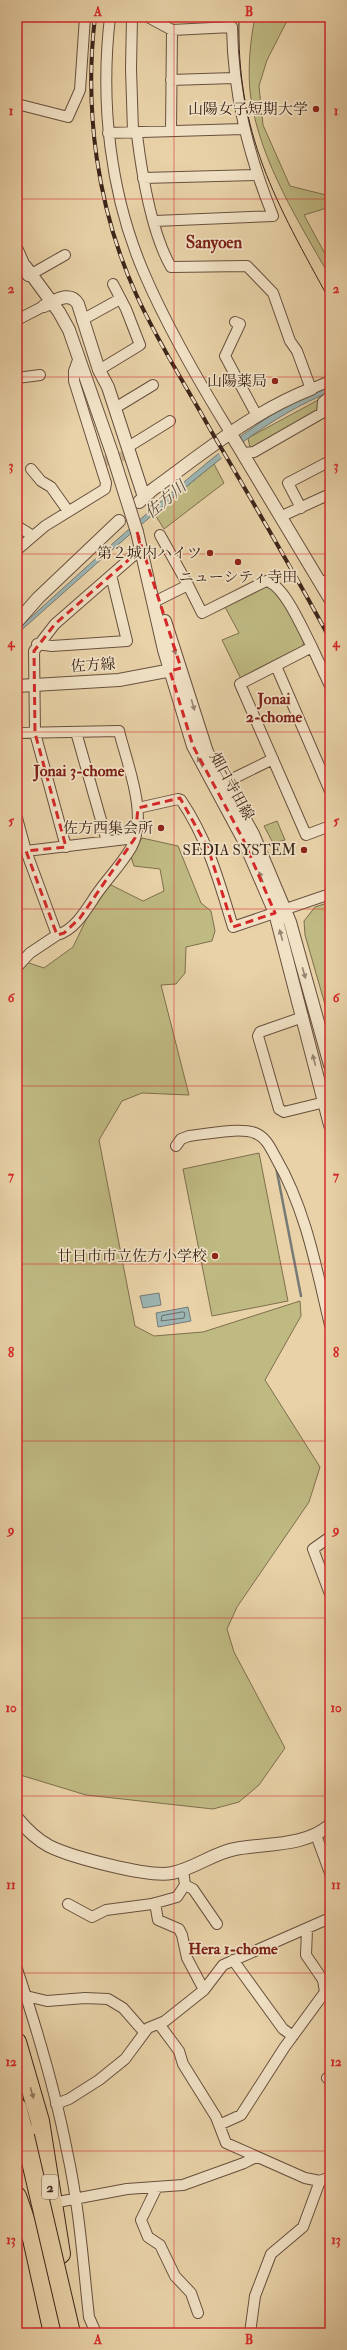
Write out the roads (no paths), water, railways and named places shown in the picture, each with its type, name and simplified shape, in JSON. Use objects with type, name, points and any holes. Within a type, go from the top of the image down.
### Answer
[{"type":"highway","name":"2","points":[[17,2042],[40,2121],[59,2246],[80,2333]]},
{"type":"highway","name":"2","points":[[17,2107],[71,2333]]},
{"type":"highway","name":"2","points":[[17,2154],[56,2331]]},
{"type":"highway","name":"2","points":[[17,2196],[32,2239],[56,2331]]},
{"type":"street","points":[[17,104],[68,117],[80,90],[85,17]]},
{"type":"street","points":[[110,17],[106,80],[108,133],[121,202],[143,272],[172,333],[282,516],[325,581],[330,599]]},
{"type":"street","points":[[132,17],[131,69],[133,131],[136,135],[143,178],[161,249],[171,267],[247,266],[267,285],[273,293],[290,341],[297,351],[311,389]]},
{"type":"street","points":[[148,17],[172,30],[232,27],[234,78],[243,129],[256,175],[273,216],[155,221]]},
{"type":"street","points":[[172,30],[172,130]]},
{"type":"street","points":[[171,80],[234,78]]},
{"type":"street","points":[[108,133],[133,131],[243,129]]},
{"type":"street","points":[[143,178],[256,175]]},
{"type":"street","points":[[17,250],[78,360],[102,420]]},
{"type":"street","points":[[29,272],[65,255]]},
{"type":"street","points":[[98,370],[140,345],[113,284]]},
{"type":"street","points":[[17,320],[66,296],[73,298],[78,304],[98,370],[108,387],[115,408],[141,500],[237,443],[258,416],[311,389],[329,389],[323,402],[322,413],[254,452],[237,443]]},
{"type":"street","points":[[82,320],[120,299]]},
{"type":"street","points":[[48,304],[69,330],[102,420],[176,670],[202,740],[260,848],[280,911],[303,1017],[330,1125]]},
{"type":"street","points":[[235,322],[240,324],[225,356],[258,416]]},
{"type":"street","points":[[17,550],[33,536],[68,511],[105,489],[106,483],[102,463],[74,381],[74,371],[78,360]]},
{"type":"street","points":[[17,378],[40,375]]},
{"type":"street","points":[[115,408],[153,385]]},
{"type":"street","points":[[128,452],[170,420]]},
{"type":"street","points":[[301,508],[288,483],[330,461]]},
{"type":"street","points":[[31,469],[41,481],[51,487],[68,511]]},
{"type":"street","points":[[282,516],[330,494]]},
{"type":"street","points":[[17,616],[119,521]]},
{"type":"street","points":[[17,526],[33,536]]},
{"type":"street","points":[[136,532],[158,600],[176,670]]},
{"type":"street","points":[[160,535],[202,613],[266,580],[273,582],[285,596],[312,647],[330,686]]},
{"type":"street","points":[[66,847],[35,733],[34,651],[37,644],[55,624],[141,549]]},
{"type":"street","points":[[37,644],[52,646],[127,641],[111,575]]},
{"type":"street","points":[[158,600],[188,585]]},
{"type":"street","points":[[17,622],[42,594]]},
{"type":"street","points":[[312,647],[240,684],[306,835],[330,826]]},
{"type":"street","points":[[276,666],[330,791]]},
{"type":"street","name":"佐方線","points":[[17,686],[124,679],[176,670]]},
{"type":"street","name":"畑口寺田線","points":[[176,670],[193,746],[280,911],[330,1065]]},
{"type":"street","points":[[17,733],[119,731],[138,808],[135,838],[128,853],[80,918],[64,933],[57,935],[30,953],[17,968]]},
{"type":"street","points":[[76,732],[107,841]]},
{"type":"street","points":[[224,783],[273,759]]},
{"type":"street","points":[[138,808],[178,799],[182,800],[198,824],[208,848],[233,927],[330,894]]},
{"type":"street","points":[[17,818],[22,850],[57,935]]},
{"type":"street","points":[[22,850],[66,847],[135,838]]},
{"type":"street","points":[[303,1017],[260,1032],[258,1036],[279,1109],[284,1112],[325,1102]]},
{"type":"street","points":[[176,1146],[181,1139],[189,1136],[243,1131],[255,1133],[265,1140],[294,1193],[309,1236],[330,1325]]},
{"type":"street","points":[[330,1537],[313,1549],[330,1594]]},
{"type":"street","points":[[17,1818],[39,1840],[67,1853],[152,1874],[171,1874],[233,1850],[297,1841],[316,1835],[330,1825]]},
{"type":"street","points":[[316,1835],[330,1873]]},
{"type":"street","points":[[68,1904],[92,1917],[106,1910],[155,1903],[177,1897],[185,1885],[183,1870]]},
{"type":"street","points":[[185,1885],[193,1889],[217,1919]]},
{"type":"street","points":[[155,1903],[158,1920],[179,1929],[182,1935],[187,1958],[204,1990]]},
{"type":"street","points":[[56,2104],[69,2099],[99,2080],[125,2059],[144,2032],[165,2021],[204,1990],[223,1965],[330,1918]]},
{"type":"street","points":[[219,2125],[241,2115],[293,2036],[325,1992],[323,1980],[306,1955],[307,1929]]},
{"type":"street","points":[[233,1960],[283,2029],[293,2036]]},
{"type":"street","points":[[17,1969],[39,2036],[61,2124],[75,2198],[89,2317],[96,2333]]},
{"type":"street","points":[[26,1996],[47,2001],[85,1998],[108,1999],[123,2008],[144,2032]]},
{"type":"street","points":[[159,2024],[180,2050],[183,2064],[219,2125],[226,2144],[305,2178],[320,2181],[330,2177]]},
{"type":"street","points":[[48,2130],[61,2124]]},
{"type":"street","points":[[58,2202],[127,2189],[183,2185],[244,2163],[256,2157]]},
{"type":"street","points":[[250,2333],[255,2296],[271,2254],[303,2227],[320,2181]]},
{"type":"street","points":[[157,2187],[141,2220],[148,2237],[160,2246],[175,2276],[191,2293],[198,2313]]},
{"type":"water","name":"佐方川","points":[[330,386],[330,392],[288,412],[229,452],[135,530],[17,634],[17,630],[103,552],[222,451],[274,413]]},
{"type":"water","points":[[159,1293],[161,1305],[143,1308],[140,1296]]},
{"type":"water","points":[[188,1307],[191,1321],[158,1327],[156,1313]]},
{"type":"waterway","points":[[276,1167],[301,1296]]},
{"type":"tunnel","points":[[103,462],[127,455]]},
{"type":"tunnel","points":[[17,2162],[29,2149]]},
{"type":"tram line","points":[[239,17],[240,59],[244,97],[252,133],[263,166],[277,199],[330,301]]},
{"type":"railway","points":[[95,17],[91,87],[97,158],[103,193],[112,228],[123,261],[136,294],[162,346],[330,639]]},
{"type":"place","name":"山陽女子短期大学","points":[[316,109]]},
{"type":"place","name":"山陽薬局","points":[[275,381]]},
{"type":"place","name":"第２城内ハイツ","points":[[210,553]]},
{"type":"place","name":"ニューシティ寺田","points":[[238,562]]},
{"type":"place","name":"佐方西集会所","points":[[161,828]]},
{"type":"place","name":"SEDIA SYSTEM","points":[[304,850]]},
{"type":"place","name":"廿日市市立佐方小学校","points":[[215,1256]]},
{"type":"district","name":"Sanyoen","points":[[214,242]]},
{"type":"district","name":"Jonai 2-chome","points":[[274,707]]},
{"type":"district","name":"Jonai 3-chome","points":[[79,770]]},
{"type":"district","name":"Hera 1-chome","points":[[233,1948]]}]
